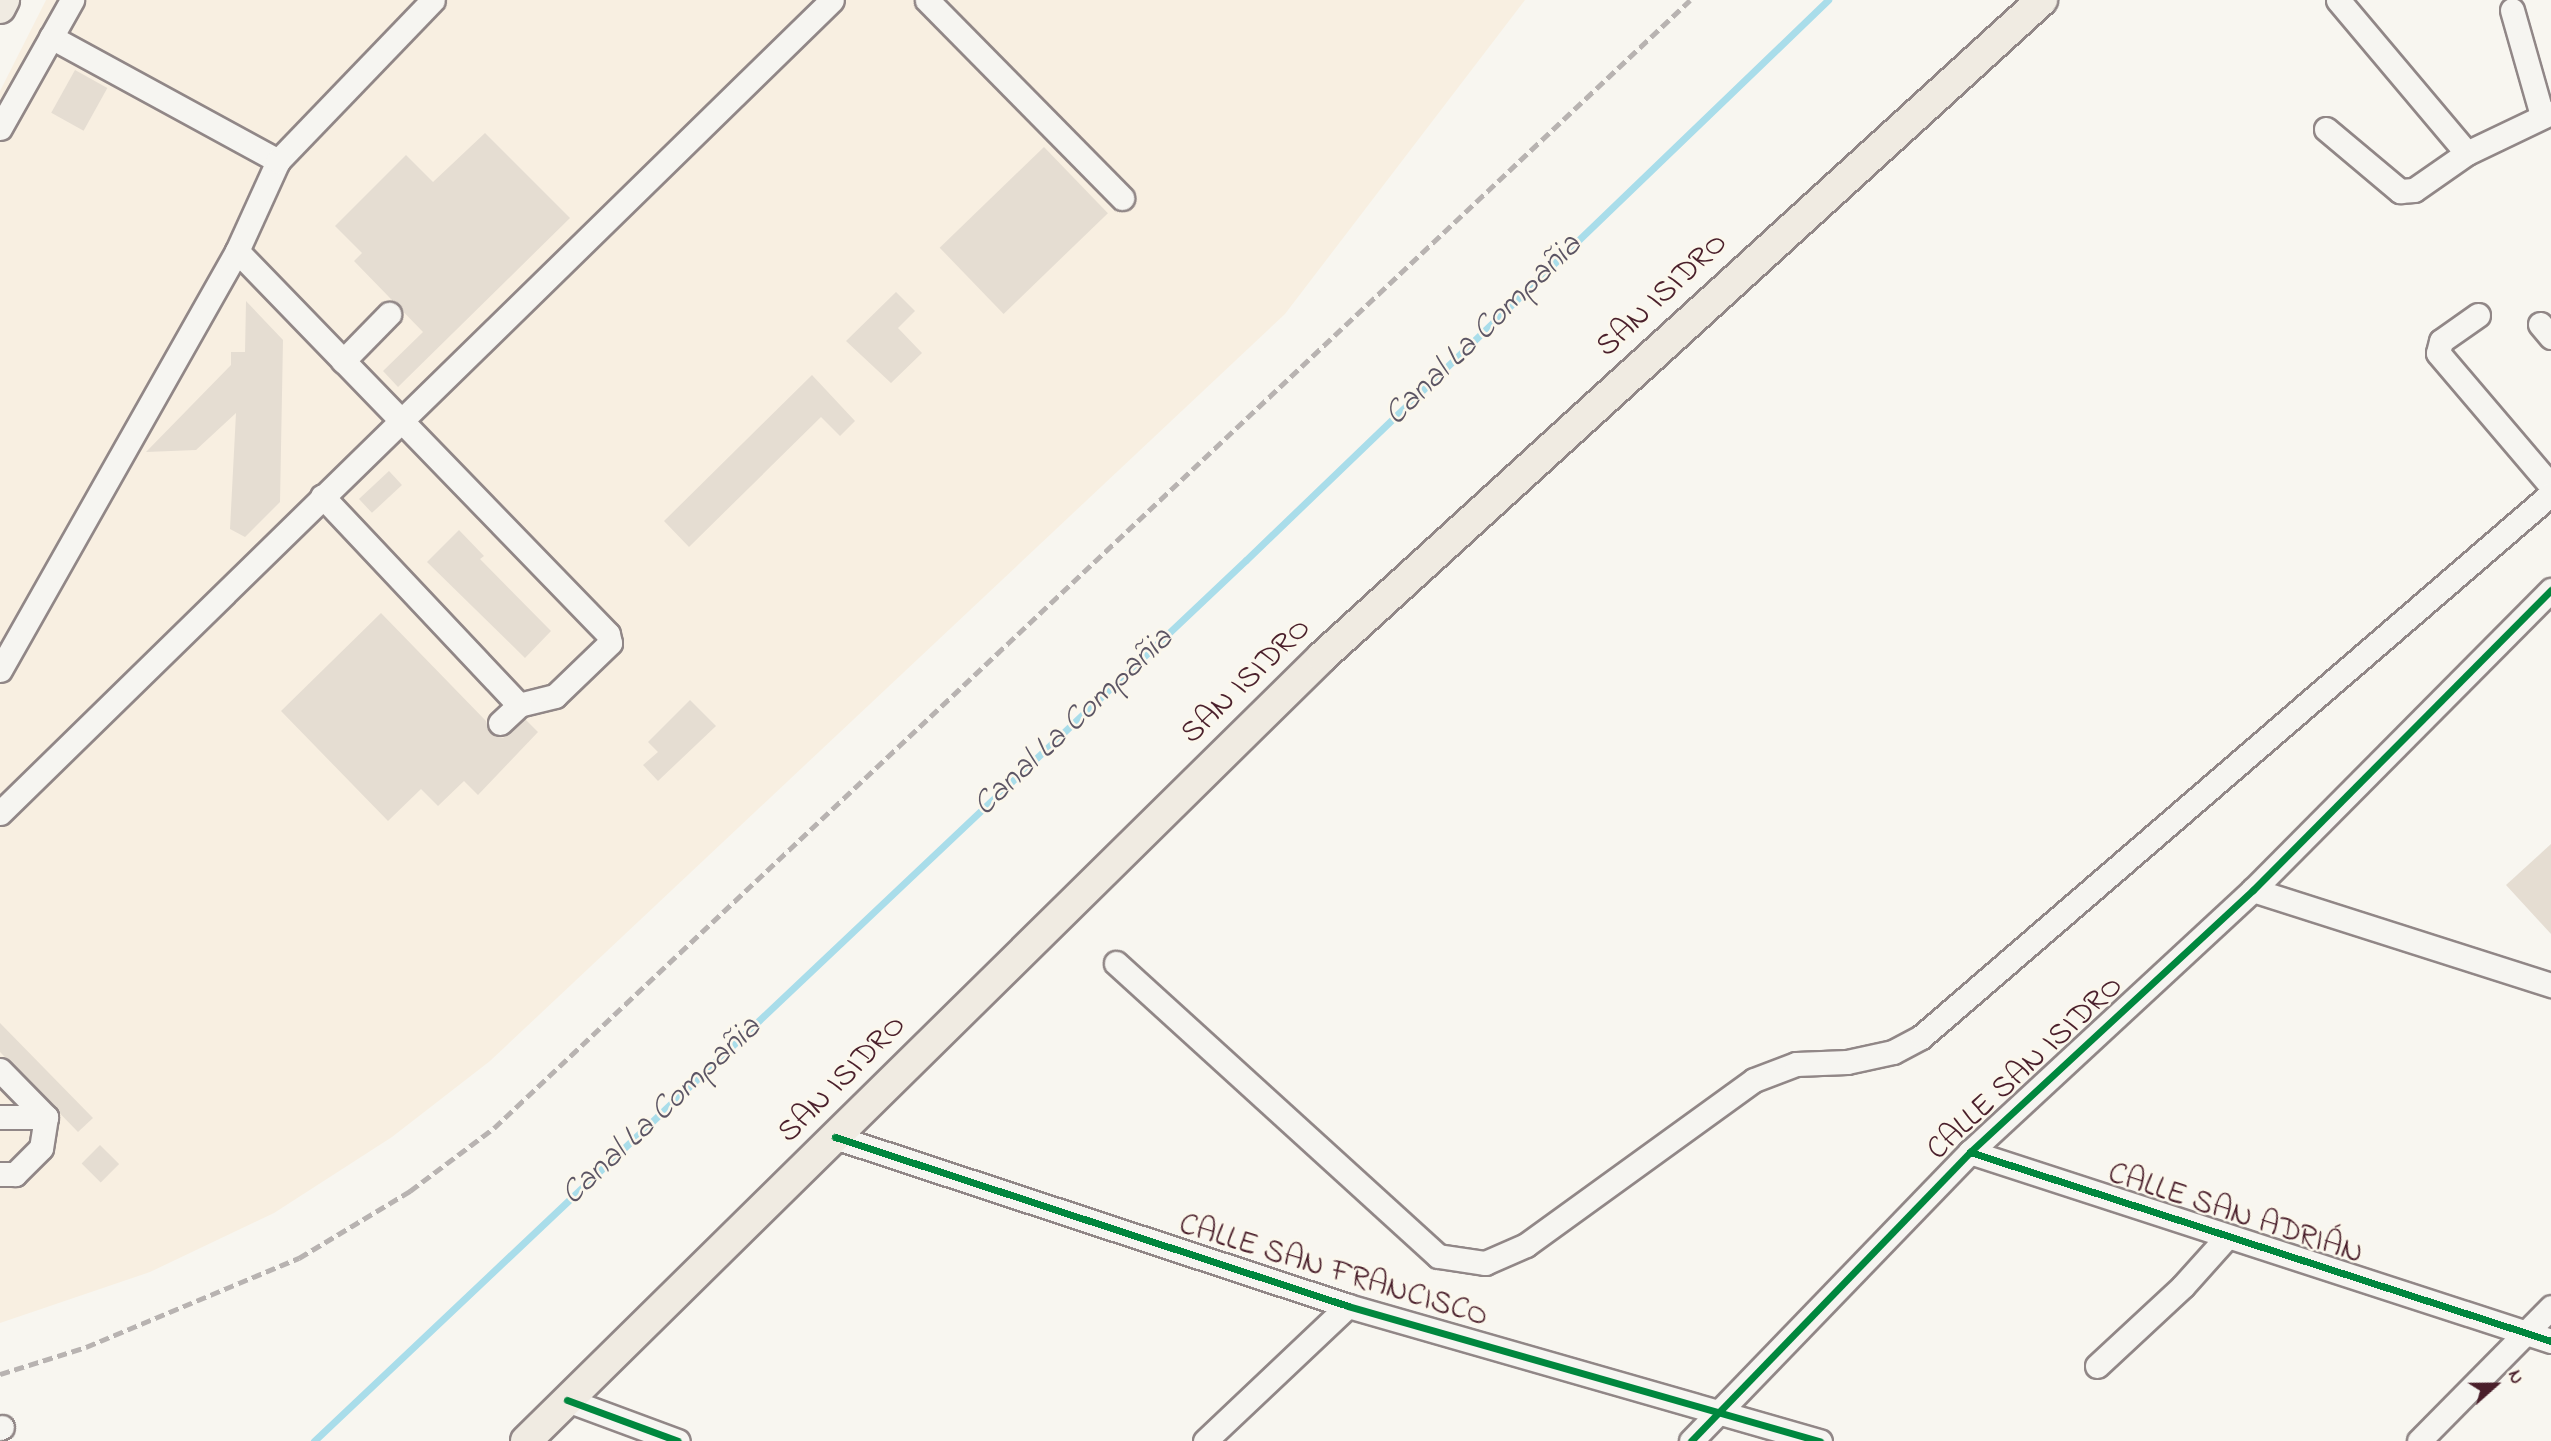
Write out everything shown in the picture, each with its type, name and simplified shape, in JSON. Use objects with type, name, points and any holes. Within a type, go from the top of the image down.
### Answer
[{"type":"main road","points":[[0,8],[4,0]]},
{"type":"main road","name":"SAN ISIDRO","points":[[526,1441],[1322,657],[2042,0]]},
{"type":"street","points":[[0,128],[72,0]]},
{"type":"street","points":[[0,670],[237,251],[278,161],[433,0]]},
{"type":"street","points":[[0,813],[399,419],[832,0]]},
{"type":"street","points":[[927,0],[1122,198]]},
{"type":"street","points":[[2338,0],[2467,153]]},
{"type":"street","points":[[2326,129],[2400,191],[2414,190],[2467,153],[2547,113],[2512,10]]},
{"type":"street","points":[[51,37],[278,161]]},
{"type":"street","points":[[237,251],[608,634],[610,643],[555,696],[519,705],[500,723]]},
{"type":"street","points":[[343,361],[389,314]]},
{"type":"street","points":[[2478,315],[2441,341],[2438,353],[2551,486]]},
{"type":"street","points":[[1116,964],[1438,1256],[1485,1263],[1526,1245],[1754,1080],[1796,1064],[1847,1062],[1893,1052],[1921,1037],[2551,494]]},
{"type":"street","points":[[322,496],[519,705]]},
{"type":"street","name":"CALLE SAN ISIDRO","points":[[1691,1441],[1970,1152],[2253,890],[2551,590]]},
{"type":"street","points":[[2253,890],[2551,985]]},
{"type":"street","points":[[0,1070],[47,1117]]},
{"type":"street","points":[[0,1117],[47,1117]]},
{"type":"street","points":[[0,1174],[15,1174],[41,1148],[47,1117]]},
{"type":"street","name":"CALLE SAN FRANCISCO","points":[[835,1137],[1348,1306],[1820,1441]]},
{"type":"street","name":"CALLE SAN ADRIÁN","points":[[1970,1152],[2551,1342]]},
{"type":"street","points":[[2097,1366],[2183,1286],[2227,1237]]},
{"type":"street","points":[[1205,1441],[1348,1306]]},
{"type":"street","points":[[2418,1441],[2551,1307]]},
{"type":"street","points":[[567,1401],[678,1441]]},
{"type":"shaded area","points":[[46,0],[1525,0],[1285,314],[490,1061],[392,1137],[274,1213],[150,1272],[0,1323],[0,91]]},
{"type":"building","points":[[75,70],[107,88],[84,131],[51,113]]},
{"type":"building","points":[[485,133],[570,218],[398,387],[383,371],[423,332],[354,261],[362,253],[335,226],[406,155],[433,182]]},
{"type":"building","points":[[1044,147],[1108,213],[1004,314],[940,248]]},
{"type":"building","points":[[896,292],[915,311],[898,328],[922,353],[891,383],[846,341]]},
{"type":"building","points":[[246,301],[283,340],[280,502],[245,537],[230,529],[236,413],[196,450],[146,452],[231,365],[231,352],[245,352]]},
{"type":"building","points":[[812,375],[855,421],[840,436],[821,417],[689,547],[664,521]]},
{"type":"building","points":[[389,471],[402,485],[372,513],[359,499]]},
{"type":"building","points":[[459,530],[484,556],[480,559],[551,631],[525,658],[427,562]]},
{"type":"building","points":[[381,613],[486,721],[490,733],[503,738],[525,719],[538,732],[478,795],[464,781],[438,806],[421,789],[388,821],[281,711]]},
{"type":"building","points":[[690,700],[716,726],[658,781],[643,765],[658,752],[648,742]]},
{"type":"building","points":[[2551,844],[2551,934],[2506,885]]},
{"type":"building","points":[[0,1023],[93,1118],[78,1132],[0,1052]]},
{"type":"building","points":[[100,1145],[119,1164],[101,1182],[82,1163]]},
{"type":"waterway","name":"Canal La Compañia","points":[[314,1441],[1246,560],[1828,0]]},
{"type":"railway","points":[[0,1374],[86,1347],[299,1258],[410,1191],[494,1128],[1690,0]]},
{"type":"cycle path","points":[[1691,1441],[1970,1152],[2253,890],[2551,590]]},
{"type":"cycle path","points":[[835,1137],[1348,1306],[1820,1441]]},
{"type":"cycle path","points":[[1970,1152],[2551,1341]]},
{"type":"cycle path","points":[[567,1400],[678,1441]]}]
